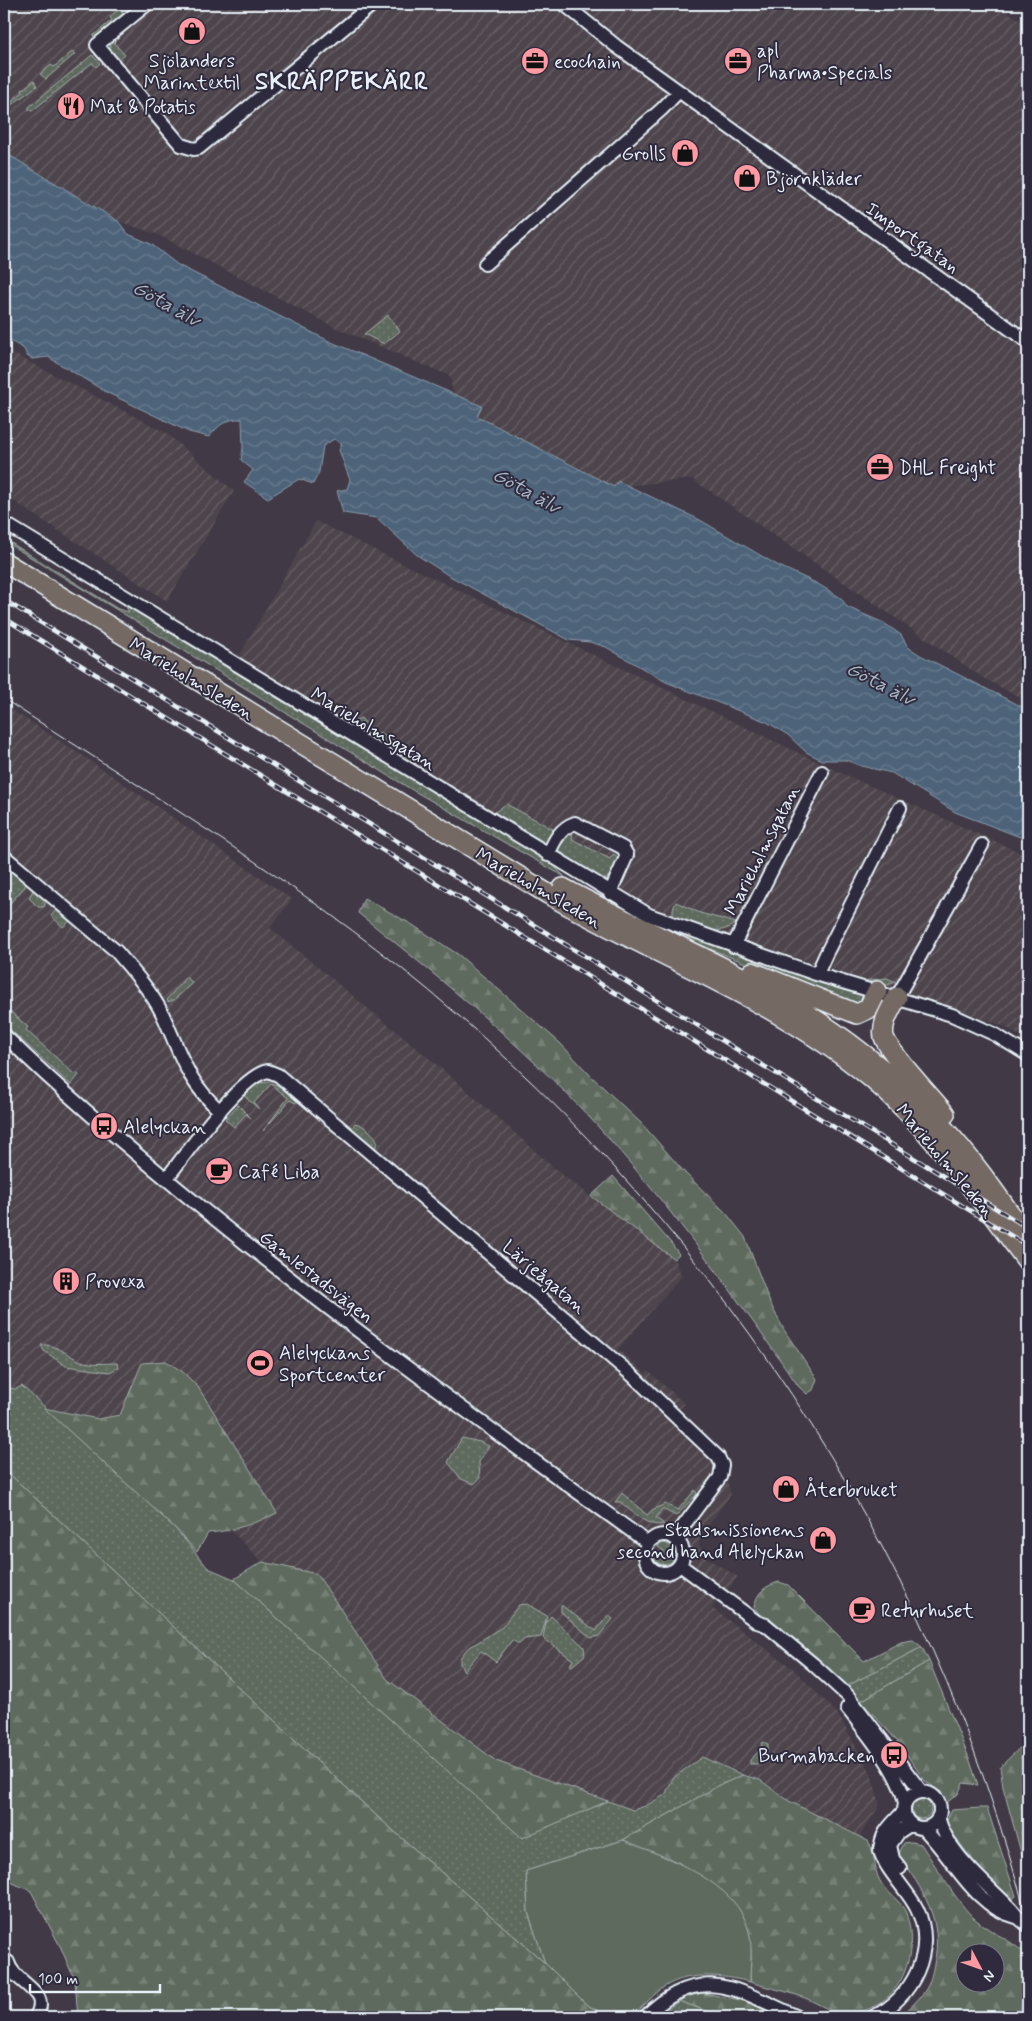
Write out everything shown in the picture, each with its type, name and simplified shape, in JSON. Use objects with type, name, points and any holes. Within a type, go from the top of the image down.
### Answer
[{"type":"highway","name":"Marieholmsleden","points":[[4,549],[556,884],[619,918],[682,947],[801,1011],[877,1065],[944,1128],[979,1170],[1028,1239]]},
{"type":"highway","name":"Marieholmsleden","points":[[4,562],[548,894],[636,943],[739,992],[807,1031],[871,1078],[916,1120],[940,1146],[1028,1262]]},
{"type":"highway","points":[[682,947],[789,986],[857,1014],[868,1010],[877,991]]},
{"type":"highway","points":[[897,997],[884,1023],[884,1038],[998,1178],[1028,1239]]},
{"type":"street","points":[[147,4],[97,45],[181,145],[194,149],[200,148],[373,4]]},
{"type":"street","name":"Importgatan","points":[[564,4],[616,46],[1028,342]]},
{"type":"street","points":[[485,264],[662,109],[679,91]]},
{"type":"street","name":"Marieholmsgatan","points":[[4,523],[610,893],[659,920],[818,974],[897,997],[978,1026],[1028,1055]]},
{"type":"street","name":"Marieholmsgatan","points":[[733,946],[822,772]]},
{"type":"street","points":[[818,974],[826,954],[900,808]]},
{"type":"street","points":[[548,855],[556,837],[567,826],[575,823],[623,848],[627,855],[610,893]]},
{"type":"street","points":[[897,997],[982,845]]},
{"type":"street","points":[[4,856],[116,951],[150,992],[161,1012],[187,1073],[200,1091],[220,1111],[166,1179]]},
{"type":"street","name":"Gamlestadsvägen","points":[[4,1035],[166,1179],[245,1244],[367,1339],[648,1543]]},
{"type":"street","name":"Lärjeågatan","points":[[220,1111],[251,1078],[268,1071],[278,1075],[652,1393],[718,1456],[722,1464],[720,1477],[675,1537]]},
{"type":"street","points":[[661,1534],[675,1537],[683,1550],[680,1565],[666,1573],[654,1570],[645,1558],[648,1543],[661,1534]]},
{"type":"street","points":[[680,1565],[757,1622],[766,1625],[848,1696],[921,1791]]},
{"type":"street","points":[[757,1622],[761,1630],[803,1664],[845,1705],[890,1770],[902,1791],[904,1808],[917,1826],[980,1895],[1005,1915],[1016,1917]]},
{"type":"street","points":[[873,2017],[894,2004],[908,1989],[918,1972],[923,1954],[924,1935],[918,1910],[880,1851],[881,1840],[885,1831],[904,1808],[910,1796],[921,1791],[930,1793],[937,1799],[940,1808],[938,1817],[932,1824],[917,1826],[894,1836],[890,1850],[893,1858],[926,1908],[932,1927],[932,1950],[929,1966],[921,1984],[909,2000],[890,2017]]},
{"type":"street","points":[[938,1817],[943,1830],[961,1857],[980,1879],[1010,1908],[1016,1917],[1028,1925]]},
{"type":"street","points":[[8,1962],[16,1977],[39,1996],[40,2005],[35,2017]]},
{"type":"street","points":[[645,2017],[673,1994],[700,1984],[731,1989],[799,2017]]},
{"type":"shaded area","points":[[4,4],[995,4],[1028,25],[1028,702],[985,679],[692,479],[615,487],[477,416],[481,406],[453,394],[450,376],[334,327],[159,235],[118,221],[5,153]]},
{"type":"shaded area","points":[[4,349],[166,433],[234,491],[167,601],[4,495]]},
{"type":"shaded area","points":[[316,521],[830,768],[1028,856],[1028,1041],[1004,1026],[645,908],[238,658]]},
{"type":"shaded area","points":[[4,705],[83,756],[292,899],[270,928],[448,1074],[561,1174],[674,1259],[682,1276],[618,1349],[645,1373],[648,1371],[685,1404],[678,1410],[725,1455],[729,1468],[727,1482],[731,1494],[700,1537],[699,1545],[705,1557],[738,1577],[712,1608],[792,1668],[837,1713],[871,1773],[880,1805],[859,1837],[789,1801],[760,1780],[702,1757],[673,1778],[665,1795],[633,1810],[496,1761],[387,1679],[317,1574],[262,1562],[232,1531],[256,1523],[142,1363],[120,1415],[98,1419],[44,1408],[22,1386],[16,1389],[4,1388]]},
{"type":"green space","points":[[120,8],[124,15],[95,38],[93,36],[112,20],[110,17]]},
{"type":"green space","points":[[118,36],[119,38],[114,43],[125,55],[118,61],[110,47],[112,40]]},
{"type":"green space","points":[[73,51],[75,54],[46,79],[40,74],[51,65],[54,67]]},
{"type":"green space","points":[[92,55],[100,63],[96,67],[92,63],[32,111],[29,110],[29,107]]},
{"type":"green space","points":[[34,80],[37,86],[6,109],[4,107],[23,92],[22,90]]},
{"type":"green space","points":[[388,315],[400,331],[384,344],[364,334]]},
{"type":"green space","points":[[4,529],[37,550],[11,537],[8,541],[118,609],[129,612],[124,603],[549,861],[565,877],[414,791],[4,541]]},
{"type":"green space","points":[[361,718],[376,732],[394,738],[390,751],[355,731],[356,720]]},
{"type":"green space","points":[[407,749],[419,757],[417,763],[411,766],[400,759],[404,750]]},
{"type":"green space","points":[[506,804],[553,829],[546,845],[491,815]]},
{"type":"green space","points":[[573,832],[572,839],[610,859],[613,854],[618,857],[619,860],[606,880],[603,881],[557,853],[561,842],[563,843],[568,834]]},
{"type":"green space","points":[[4,862],[28,883],[4,910]]},
{"type":"green space","points":[[34,888],[46,898],[44,907],[38,907],[29,898]]},
{"type":"green space","points":[[606,897],[672,930],[861,994],[863,999],[857,1004],[729,956],[635,915],[605,899]]},
{"type":"green space","points":[[364,898],[411,924],[459,955],[560,1043],[590,1075],[642,1124],[685,1173],[726,1213],[745,1237],[770,1303],[784,1330],[817,1379],[813,1390],[807,1394],[799,1387],[708,1261],[661,1200],[611,1141],[552,1079],[489,1021],[358,913]]},
{"type":"green space","points":[[676,902],[700,913],[736,923],[729,928],[713,930],[673,919],[673,909]]},
{"type":"green space","points":[[60,909],[72,919],[63,927],[51,916]]},
{"type":"green space","points":[[186,977],[192,982],[191,984],[174,1000],[168,1002],[167,999]]},
{"type":"green space","points":[[887,978],[896,982],[883,986],[862,981]]},
{"type":"green space","points":[[4,1006],[28,1027],[26,1030],[74,1074],[79,1075],[71,1085],[4,1024]]},
{"type":"green space","points":[[269,1082],[279,1086],[297,1101],[295,1103],[290,1100],[263,1131],[288,1098],[271,1084],[254,1103],[259,1109],[244,1096],[257,1083]]},
{"type":"green space","points":[[238,1105],[251,1118],[246,1114],[234,1127],[225,1119]]},
{"type":"green space","points":[[355,1123],[365,1128],[375,1137],[378,1143],[374,1149],[351,1130]]},
{"type":"green space","points":[[613,1176],[671,1243],[679,1254],[674,1259],[591,1196]]},
{"type":"green space","points":[[41,1345],[57,1348],[81,1361],[117,1363],[119,1367],[110,1372],[66,1366],[44,1351]]},
{"type":"green space","points":[[166,1361],[183,1372],[198,1387],[277,1513],[226,1531],[208,1533],[197,1552],[175,1528],[44,1408],[98,1419],[120,1415],[142,1363]]},
{"type":"green space","points":[[22,1386],[175,1528],[208,1568],[234,1579],[522,1837],[608,1801],[633,1810],[645,1806],[665,1795],[673,1778],[702,1757],[743,1775],[718,1786],[623,1840],[526,1871],[528,1912],[545,1963],[379,1818],[4,1469],[4,1388],[16,1389]]},
{"type":"green space","points":[[462,1438],[489,1446],[479,1462],[480,1478],[474,1484],[461,1479],[448,1462]]},
{"type":"green space","points":[[4,1469],[379,1818],[545,1963],[587,2005],[604,2014],[618,2017],[78,2017],[75,1981],[61,1948],[31,1891],[4,1879]]},
{"type":"green space","points":[[695,1490],[697,1494],[676,1516],[662,1509],[656,1518],[664,1524],[658,1525],[646,1522],[620,1502],[615,1502],[622,1493],[647,1515],[652,1510],[665,1504],[678,1510]]},
{"type":"green space","points":[[664,1543],[672,1546],[675,1554],[672,1562],[664,1565],[656,1562],[653,1555],[659,1557],[664,1551],[657,1546]]},
{"type":"green space","points":[[262,1562],[317,1574],[387,1679],[496,1761],[608,1801],[522,1838],[234,1579]]},
{"type":"green space","points":[[779,1582],[788,1585],[864,1661],[901,1642],[913,1640],[922,1647],[847,1686],[761,1617],[754,1607],[757,1597],[762,1590]]},
{"type":"green space","points":[[527,1604],[547,1616],[541,1637],[525,1639],[519,1644],[512,1640],[496,1662],[481,1651],[464,1671],[460,1664],[460,1658],[467,1649],[502,1627],[519,1605]]},
{"type":"green space","points":[[561,1605],[596,1631],[608,1615],[613,1619],[599,1636],[591,1638],[561,1612]]},
{"type":"green space","points":[[551,1616],[584,1647],[585,1655],[572,1666],[570,1665],[573,1660],[543,1638],[546,1622]]},
{"type":"green space","points":[[922,1647],[929,1661],[861,1701],[847,1686]]},
{"type":"green space","points":[[929,1661],[969,1758],[978,1785],[963,1783],[958,1794],[946,1803],[941,1792],[925,1781],[897,1741],[861,1701]]},
{"type":"green space","points":[[1028,1740],[1028,1878],[1003,1787],[1000,1767]]},
{"type":"green space","points":[[763,1742],[768,1744],[767,1752],[758,1764],[750,1764],[750,1760],[758,1752]]},
{"type":"green space","points":[[743,1775],[760,1780],[789,1801],[868,1841],[871,1845],[880,1881],[904,1908],[910,1930],[907,1964],[901,1979],[892,1993],[880,2003],[865,2010],[841,2013],[810,2000],[750,1982],[751,1950],[680,1863],[623,1840],[718,1786]]},
{"type":"green space","points":[[921,1799],[928,1802],[931,1809],[928,1816],[921,1819],[914,1816],[911,1809],[914,1802]]},
{"type":"green space","points":[[987,1808],[1016,1896],[1014,1898],[1007,1895],[988,1877],[967,1852],[946,1822],[952,1810]]},
{"type":"green space","points":[[623,1840],[679,1863],[716,1885],[731,1899],[742,1914],[749,1932],[751,1951],[750,1982],[716,1976],[681,1979],[660,1990],[632,2017],[618,2017],[604,2014],[587,2005],[545,1963],[528,1912],[526,1871]]},
{"type":"green space","points":[[904,1843],[921,1844],[968,1912],[982,1924],[1016,1946],[1028,1957],[1028,2017],[900,2017],[928,1986],[936,1949],[936,1934],[934,1920],[923,1893],[898,1856]]},
{"type":"green space","points":[[702,1993],[747,2001],[777,2017],[723,2017],[679,2001],[688,1996]]},
{"type":"green space","points":[[679,2001],[723,2017],[657,2017]]},
{"type":"water","name":"Göta älv","points":[[4,152],[118,221],[128,234],[151,244],[178,265],[329,341],[482,406],[477,416],[614,487],[618,481],[700,520],[777,565],[818,584],[841,598],[847,607],[884,623],[901,635],[908,647],[920,655],[1028,710],[1028,840],[955,812],[892,773],[861,766],[846,760],[822,760],[806,752],[788,735],[767,722],[666,682],[606,647],[590,642],[569,640],[448,575],[417,555],[377,518],[343,513],[337,491],[347,489],[350,480],[339,450],[342,444],[334,439],[323,446],[319,472],[313,484],[299,479],[268,498],[244,482],[253,470],[241,460],[243,448],[242,419],[227,421],[209,437],[189,432],[106,392],[48,357],[32,359],[27,356],[24,349],[4,337]]},
{"type":"tram line","points":[[4,699],[255,862],[353,931],[400,967],[510,1062],[612,1165],[707,1276],[792,1394],[867,1519],[932,1649],[986,1784],[1028,1923]]},
{"type":"railway","points":[[4,600],[1028,1228]]},
{"type":"railway","points":[[4,618],[1028,1246]]},
{"type":"place","name":"Sjölanders Marintextil","points":[[192,31]]},
{"type":"place","name":"ecochain","points":[[535,61]]},
{"type":"place","name":"apl Pharma•Specials","points":[[738,61]]},
{"type":"place","name":"Mat & Potatis","points":[[71,106]]},
{"type":"place","name":"Grolls","points":[[685,153]]},
{"type":"place","name":"Björnkläder","points":[[747,178]]},
{"type":"place","name":"DHL Freight","points":[[880,467]]},
{"type":"place","name":"Alelyckan","points":[[104,1126]]},
{"type":"place","name":"Café Liba","points":[[219,1171]]},
{"type":"place","name":"Provexa","points":[[66,1281]]},
{"type":"place","name":"Alelyckans Sportcenter","points":[[260,1363]]},
{"type":"place","name":"Återbruket","points":[[786,1489]]},
{"type":"place","name":"Stadsmissionens second hand Alelyckan","points":[[823,1540]]},
{"type":"place","name":"Returhuset","points":[[862,1610]]},
{"type":"place","name":"Burmabacken","points":[[894,1755]]},
{"type":"district","name":"SKRÄPPEKÄRR","points":[[342,81]]}]
